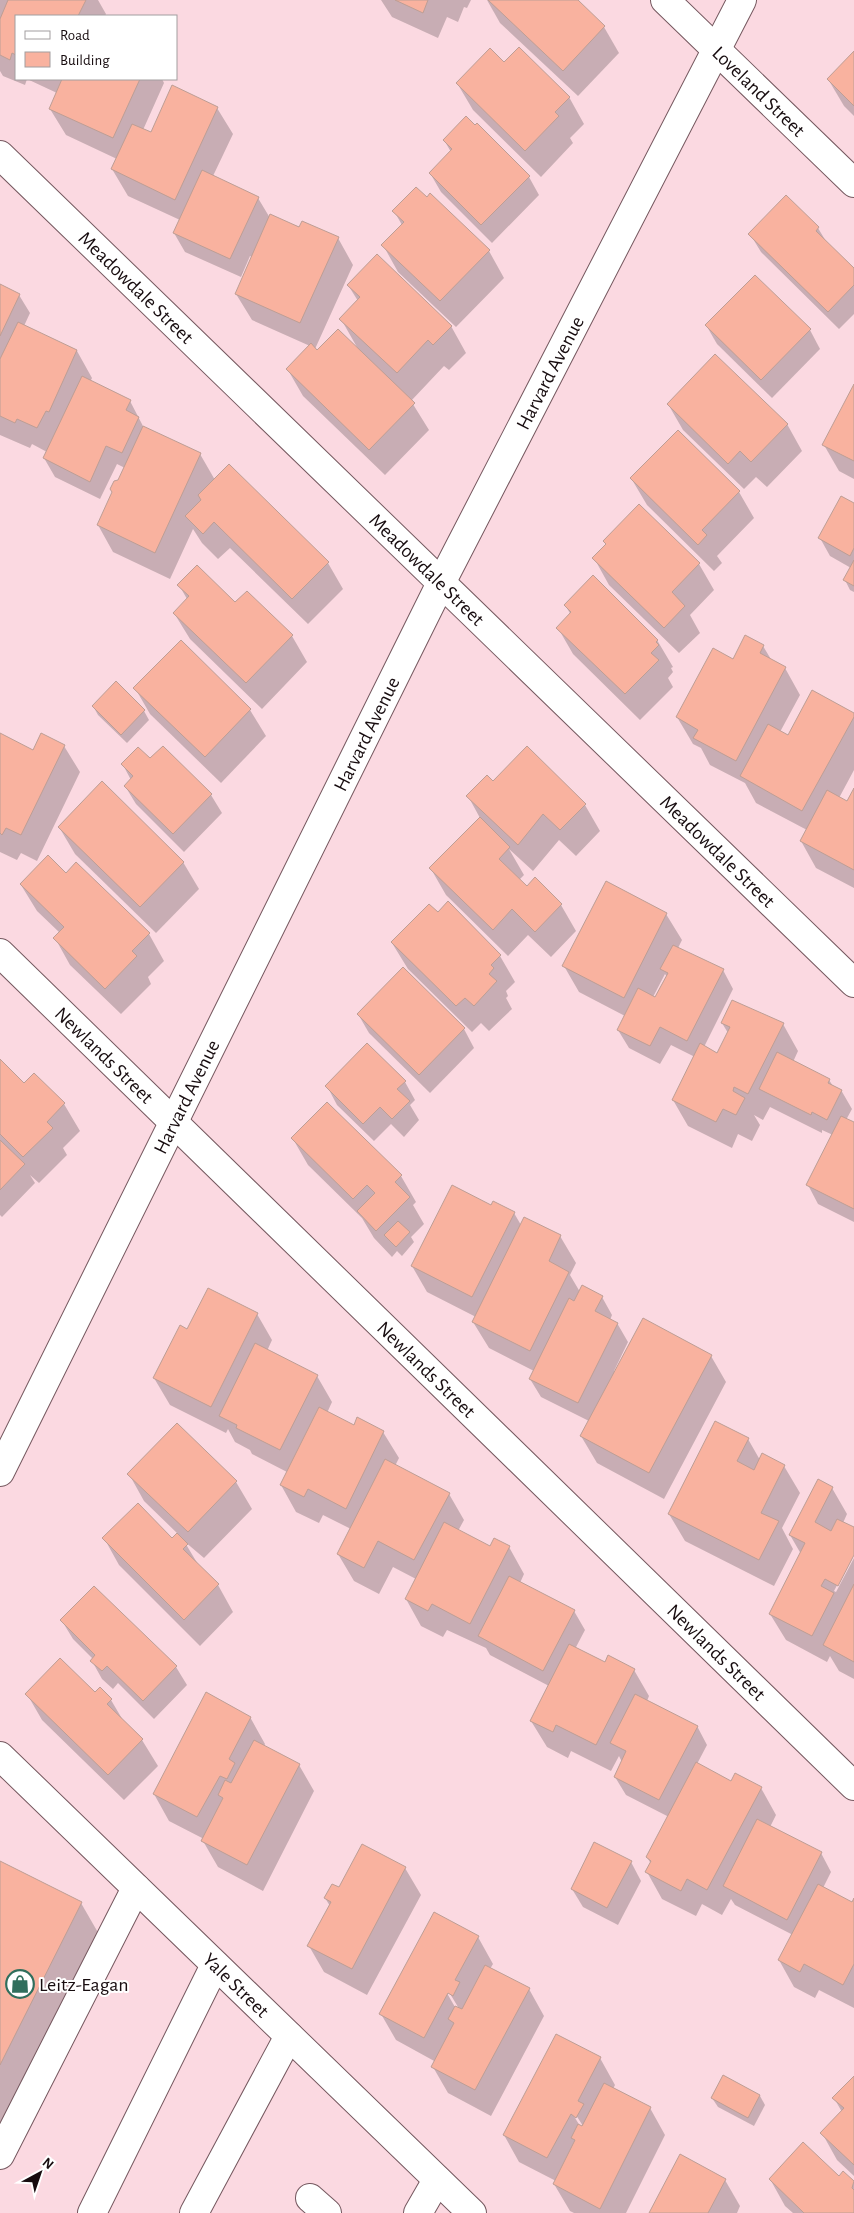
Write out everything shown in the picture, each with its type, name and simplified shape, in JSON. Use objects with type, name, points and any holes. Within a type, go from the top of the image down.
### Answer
[{"type":"street","name":"Loveland Street","points":[[665,0],[854,184]]},
{"type":"street","name":"Harvard Avenue","points":[[0,1472],[441,583],[718,50],[742,0]]},
{"type":"street","name":"Meadowdale Street","points":[[0,155],[854,983]]},
{"type":"street","name":"Newlands Street","points":[[0,954],[854,1786]]},
{"type":"street","name":"Yale Street","points":[[0,1756],[472,2213]]},
{"type":"street","points":[[0,2155],[136,1888]]},
{"type":"street","points":[[92,2213],[215,1964]]},
{"type":"street","points":[[194,2213],[289,2036]]},
{"type":"street","points":[[418,2213],[437,2180]]},
{"type":"building","points":[[8,0],[86,0],[78,15],[15,15],[15,54],[12,53],[10,60],[0,55],[0,19]]},
{"type":"building","points":[[395,0],[428,0],[423,13]]},
{"type":"building","points":[[488,0],[578,0],[605,26],[563,71]]},
{"type":"building","points":[[519,47],[570,97],[555,112],[559,116],[525,151],[456,83],[490,48],[504,62]]},
{"type":"building","points":[[854,51],[854,106],[827,79]]},
{"type":"building","points":[[62,80],[140,80],[113,138],[49,109]]},
{"type":"building","points":[[172,85],[218,107],[175,200],[111,169],[132,124],[151,132]]},
{"type":"building","points":[[466,116],[475,125],[477,123],[530,176],[481,225],[429,173],[452,149],[443,140]]},
{"type":"building","points":[[202,170],[259,197],[230,259],[173,233]]},
{"type":"building","points":[[416,187],[427,197],[430,193],[490,250],[440,301],[381,245],[404,222],[392,211]]},
{"type":"building","points":[[786,195],[819,227],[816,231],[854,268],[854,285],[828,312],[748,234]]},
{"type":"building","points":[[270,214],[299,227],[302,221],[339,237],[300,323],[235,294]]},
{"type":"building","points":[[377,254],[452,326],[433,345],[428,340],[397,373],[339,319],[360,297],[347,285]]},
{"type":"building","points":[[755,275],[811,329],[761,380],[705,325]]},
{"type":"building","points":[[0,284],[20,294],[0,336]]},
{"type":"building","points":[[18,322],[77,350],[49,412],[46,411],[37,428],[17,419],[15,423],[0,416],[0,359]]},
{"type":"building","points":[[338,329],[415,403],[369,450],[286,369],[311,343],[317,350]]},
{"type":"building","points":[[715,354],[788,424],[751,462],[740,451],[728,464],[667,404]]},
{"type":"building","points":[[82,376],[131,400],[126,410],[139,417],[122,453],[106,446],[90,482],[43,458]]},
{"type":"building","points":[[854,384],[854,461],[822,445]]},
{"type":"building","points":[[143,426],[201,453],[155,553],[97,525],[112,492],[110,489],[114,481],[118,480]]},
{"type":"building","points":[[678,430],[740,491],[702,530],[707,535],[698,545],[630,478]]},
{"type":"building","points":[[229,464],[329,562],[292,599],[214,522],[203,534],[185,516],[201,500],[198,495]]},
{"type":"building","points":[[841,496],[854,503],[854,548],[850,556],[818,538]]},
{"type":"building","points":[[639,504],[700,563],[672,592],[685,606],[664,628],[592,558],[606,544],[603,541]]},
{"type":"building","points":[[854,560],[854,586],[843,580]]},
{"type":"building","points":[[197,565],[235,602],[247,591],[293,635],[246,683],[173,613],[189,596],[177,585]]},
{"type":"building","points":[[593,575],[658,640],[656,642],[659,645],[651,653],[659,660],[625,694],[556,628],[571,612],[564,605]]},
{"type":"building","points":[[745,635],[764,645],[760,653],[786,667],[736,761],[693,738],[698,730],[676,717],[713,648],[733,659]]},
{"type":"building","points":[[181,640],[251,709],[205,757],[133,688]]},
{"type":"building","points":[[116,681],[145,710],[121,735],[92,706]]},
{"type":"building","points":[[812,690],[854,713],[854,717],[802,811],[740,776],[768,724],[788,735]]},
{"type":"building","points":[[0,733],[33,750],[41,733],[65,745],[21,835],[6,828],[2,835],[0,833]]},
{"type":"building","points":[[163,746],[212,794],[173,834],[124,786],[133,776],[121,764],[138,747],[150,758]]},
{"type":"building","points":[[527,746],[586,804],[560,830],[543,814],[518,845],[466,796],[487,775],[493,781]]},
{"type":"building","points":[[102,781],[184,862],[140,907],[58,827]]},
{"type":"building","points":[[854,788],[854,870],[800,841],[827,790],[847,801]]},
{"type":"building","points":[[480,817],[510,847],[499,859],[527,886],[535,877],[562,904],[535,932],[512,909],[493,930],[429,868]]},
{"type":"building","points":[[48,855],[66,873],[76,862],[150,933],[132,951],[137,956],[105,989],[53,938],[64,927],[20,884]]},
{"type":"building","points":[[606,881],[667,913],[624,998],[562,966]]},
{"type":"building","points":[[448,901],[501,955],[491,965],[494,968],[489,974],[497,981],[474,1006],[465,998],[456,1006],[391,942],[429,904],[438,912]]},
{"type":"building","points":[[673,945],[724,969],[687,1041],[660,1027],[650,1046],[617,1030],[638,988],[655,997],[668,973],[660,969]]},
{"type":"building","points":[[403,967],[465,1028],[419,1075],[357,1014]]},
{"type":"building","points":[[732,1000],[784,1023],[748,1094],[734,1087],[733,1091],[745,1098],[736,1115],[723,1109],[716,1122],[672,1100],[700,1043],[717,1053],[730,1027],[721,1023]]},
{"type":"building","points":[[367,1043],[406,1081],[397,1089],[410,1101],[392,1119],[380,1107],[363,1124],[325,1086]]},
{"type":"building","points":[[777,1052],[830,1079],[828,1083],[842,1090],[827,1120],[812,1112],[811,1115],[759,1089]]},
{"type":"building","points":[[0,1059],[24,1083],[34,1073],[65,1103],[47,1122],[53,1128],[23,1157],[0,1134]]},
{"type":"building","points":[[327,1102],[402,1175],[395,1182],[410,1197],[376,1231],[357,1211],[375,1193],[367,1185],[353,1199],[291,1138]]},
{"type":"building","points":[[841,1116],[854,1122],[854,1209],[806,1185]]},
{"type":"building","points":[[0,1140],[25,1164],[0,1190]]},
{"type":"building","points":[[452,1185],[491,1205],[493,1201],[515,1212],[472,1297],[411,1266]]},
{"type":"building","points":[[524,1217],[561,1235],[549,1261],[569,1272],[530,1351],[472,1322]]},
{"type":"building","points":[[398,1221],[410,1232],[396,1247],[384,1235]]},
{"type":"building","points":[[582,1285],[603,1296],[595,1311],[618,1323],[578,1403],[529,1379],[569,1298],[574,1301]]},
{"type":"building","points":[[208,1288],[258,1313],[211,1407],[153,1378],[180,1325],[187,1329]]},
{"type":"building","points":[[643,1318],[712,1355],[649,1473],[580,1436]]},
{"type":"building","points":[[255,1343],[318,1375],[280,1450],[236,1428],[237,1425],[219,1416]]},
{"type":"building","points":[[319,1407],[354,1425],[357,1417],[384,1431],[346,1509],[308,1489],[304,1497],[280,1485]]},
{"type":"building","points":[[715,1421],[749,1438],[737,1461],[754,1470],[762,1453],[785,1465],[761,1513],[779,1521],[759,1560],[668,1514]]},
{"type":"building","points":[[177,1423],[237,1481],[188,1532],[127,1474]]},
{"type":"building","points":[[385,1459],[450,1493],[414,1560],[378,1541],[364,1568],[337,1554]]},
{"type":"building","points":[[818,1479],[833,1487],[815,1522],[831,1531],[837,1519],[854,1527],[854,1555],[838,1586],[825,1579],[821,1586],[834,1593],[812,1636],[769,1614],[805,1543],[789,1535]]},
{"type":"building","points":[[138,1503],[172,1538],[177,1533],[188,1544],[183,1549],[219,1584],[184,1620],[102,1538]]},
{"type":"building","points":[[444,1522],[490,1546],[494,1538],[510,1546],[470,1624],[432,1604],[428,1611],[405,1599]]},
{"type":"building","points":[[509,1576],[575,1610],[543,1671],[478,1636]]},
{"type":"building","points":[[854,1584],[854,1662],[823,1645]]},
{"type":"building","points":[[94,1586],[177,1666],[143,1701],[107,1666],[102,1671],[90,1661],[95,1655],[60,1620]]},
{"type":"building","points":[[569,1644],[605,1662],[608,1655],[635,1669],[596,1745],[556,1725],[553,1732],[530,1721]]},
{"type":"building","points":[[60,1658],[95,1692],[100,1687],[112,1699],[107,1704],[143,1739],[108,1775],[25,1694]]},
{"type":"building","points":[[206,1692],[251,1717],[229,1759],[235,1763],[227,1779],[220,1776],[197,1817],[153,1794]]},
{"type":"building","points":[[635,1694],[698,1726],[659,1800],[614,1777],[626,1751],[610,1743]]},
{"type":"building","points":[[254,1740],[300,1764],[247,1865],[201,1841],[223,1798],[218,1795],[225,1780],[231,1783]]},
{"type":"building","points":[[696,1762],[731,1781],[735,1773],[762,1787],[707,1890],[687,1879],[681,1891],[645,1872],[651,1861],[646,1857]]},
{"type":"building","points":[[757,1819],[822,1852],[787,1920],[723,1886]]},
{"type":"building","points":[[594,1842],[632,1861],[607,1908],[571,1889]]},
{"type":"building","points":[[362,1844],[406,1867],[352,1969],[307,1946],[331,1902],[324,1898],[332,1884],[339,1887]]},
{"type":"building","name":"Leitz-Eagan","points":[[0,1861],[82,1902],[0,2065]]},
{"type":"building","points":[[818,1884],[852,1902],[854,1898],[854,1964],[843,1985],[804,1964],[800,1972],[778,1960]]},
{"type":"building","points":[[434,1912],[479,1936],[455,1980],[460,1982],[453,1996],[448,1993],[424,2038],[379,2014]]},
{"type":"building","points":[[485,1965],[530,1988],[475,2090],[431,2067],[454,2023],[448,2019],[455,2006],[462,2009]]},
{"type":"building","points":[[556,2034],[601,2057],[578,2101],[584,2104],[576,2118],[571,2114],[547,2158],[503,2135]]},
{"type":"building","points":[[723,2075],[760,2095],[748,2118],[711,2098]]},
{"type":"building","points":[[854,2076],[854,2165],[820,2133],[844,2108],[832,2098]]},
{"type":"building","points":[[604,2083],[651,2107],[600,2209],[553,2184],[575,2140],[571,2138],[578,2124],[582,2126]]},
{"type":"building","points":[[803,2142],[839,2176],[843,2171],[854,2181],[852,2188],[854,2190],[854,2213],[804,2213],[769,2179]]},
{"type":"building","points":[[680,2154],[726,2179],[708,2213],[649,2213]]},
{"type":"place","name":"Leitz-Eagan","points":[[20,1984]]}]
